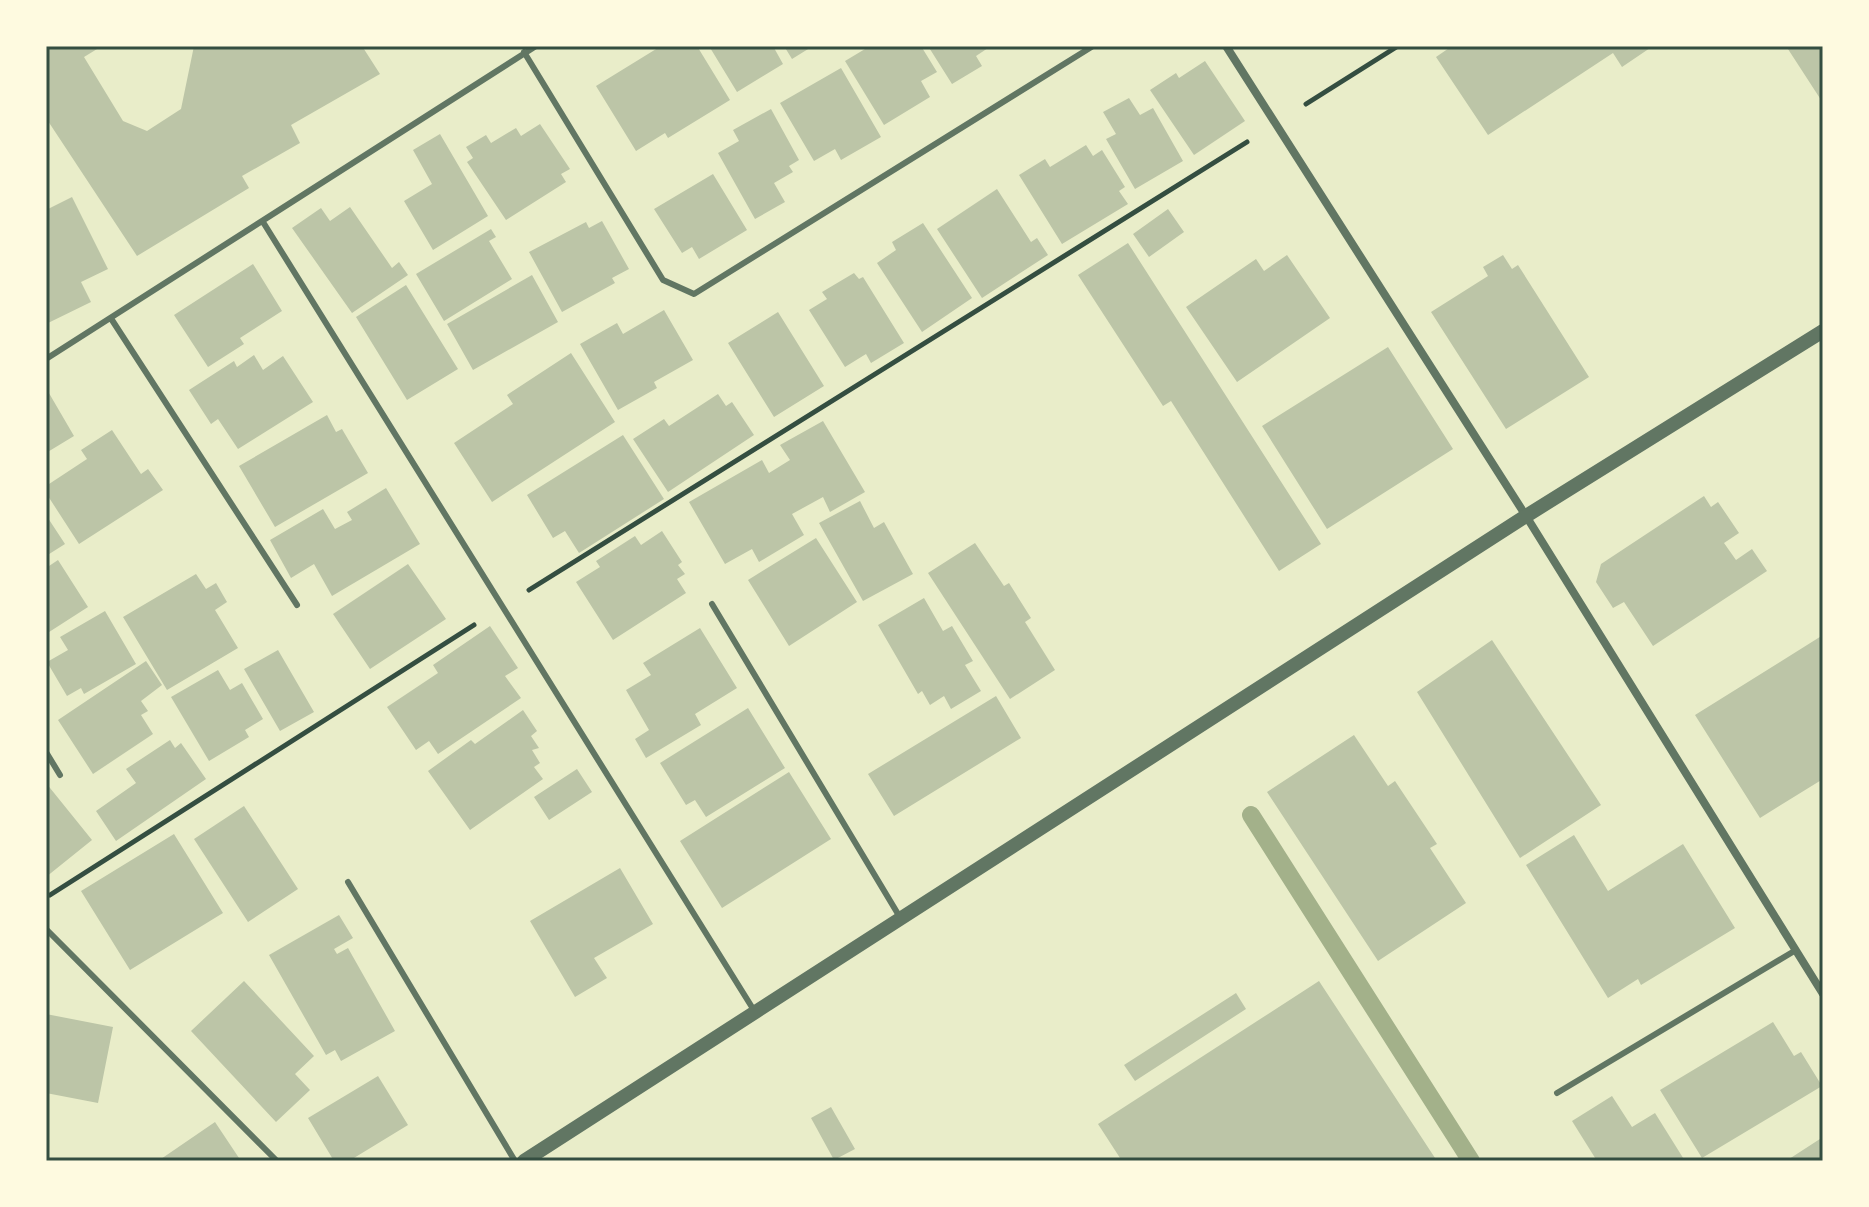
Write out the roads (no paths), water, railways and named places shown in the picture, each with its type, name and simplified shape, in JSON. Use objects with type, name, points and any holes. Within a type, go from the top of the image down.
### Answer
[{"type":"street","points":[[1226,46],[1526,516],[1823,994]]},
{"type":"street","points":[[524,1161],[1526,516],[1823,331]]},
{"type":"lane","points":[[46,359],[112,320],[536,46]]},
{"type":"lane","points":[[524,52],[663,280],[694,294],[1093,46]]},
{"type":"lane","points":[[263,222],[755,1012]]},
{"type":"lane","points":[[112,320],[297,605]]},
{"type":"lane","points":[[712,604],[901,919]]},
{"type":"lane","points":[[46,752],[60,775]]},
{"type":"lane","points":[[348,882],[515,1161]]},
{"type":"lane","points":[[46,929],[277,1161]]},
{"type":"lane","points":[[1557,1093],[1796,950]]},
{"type":"waterway","points":[[1251,815],[1471,1161]]}]
